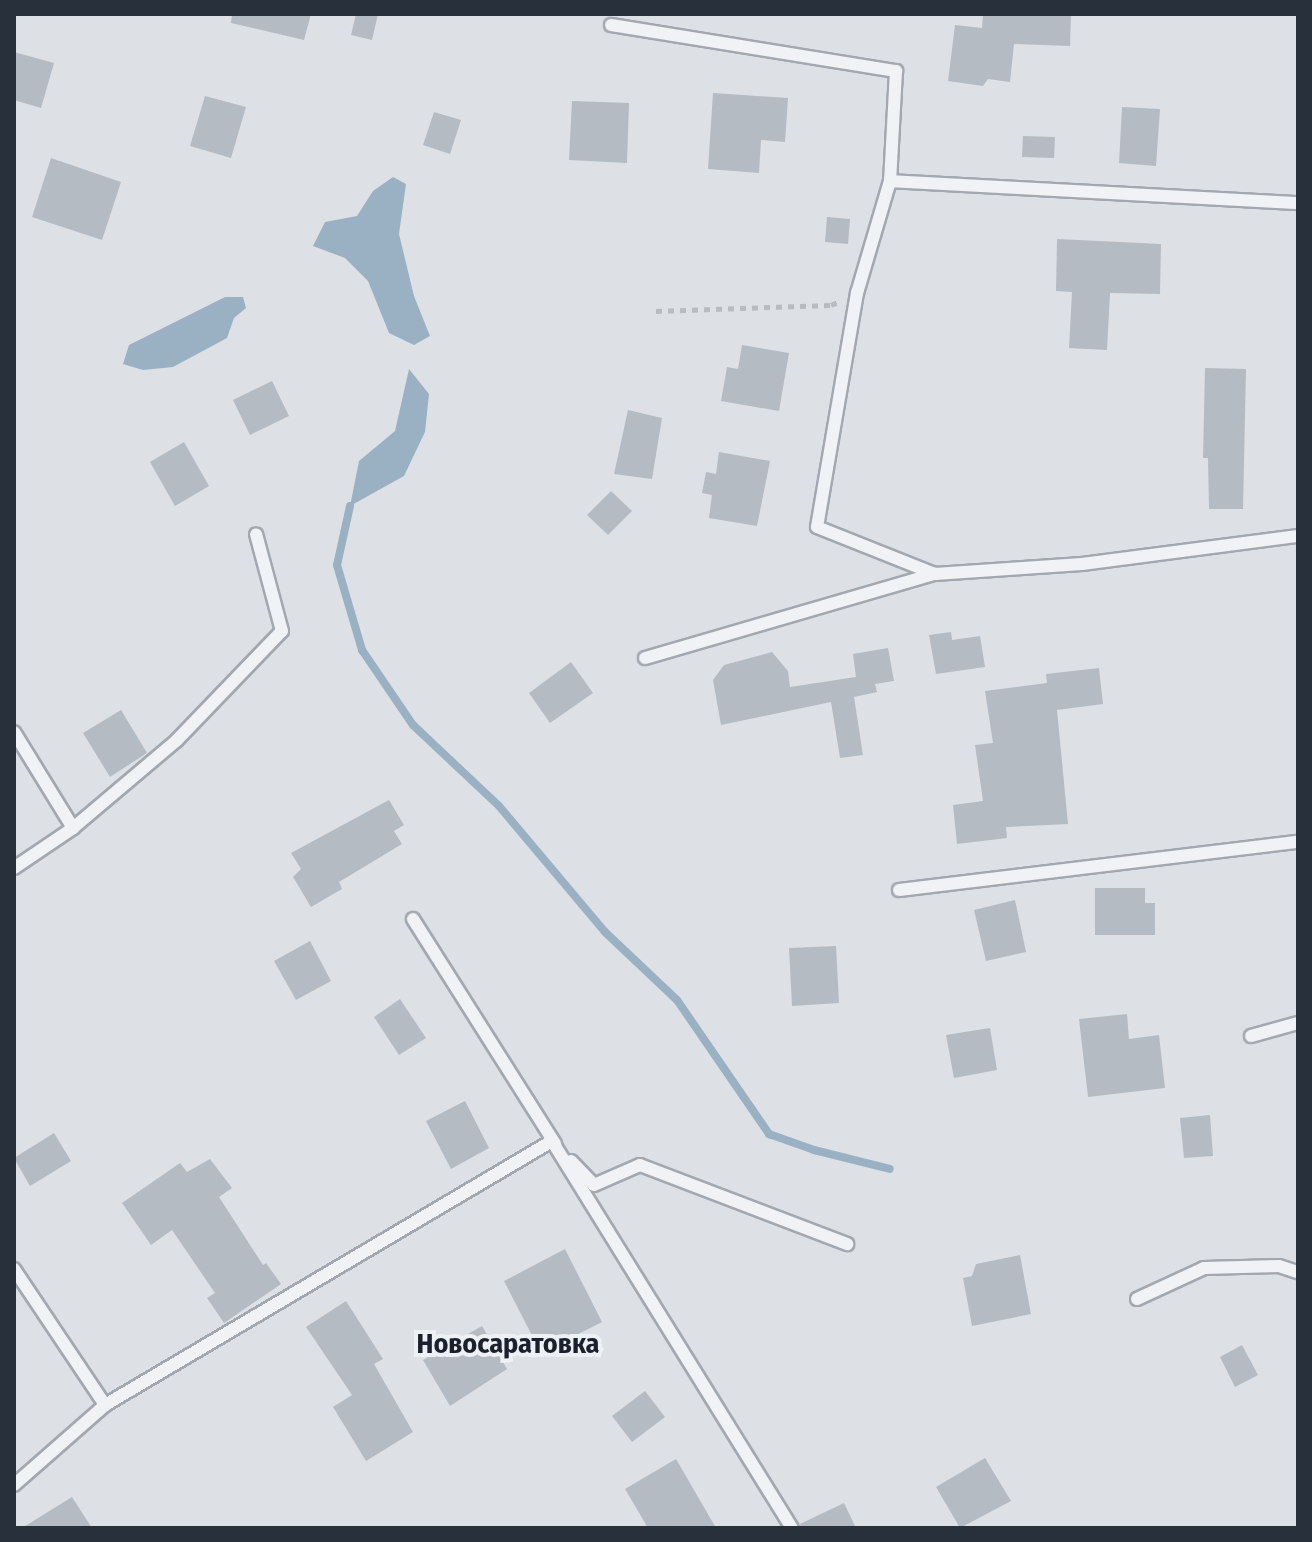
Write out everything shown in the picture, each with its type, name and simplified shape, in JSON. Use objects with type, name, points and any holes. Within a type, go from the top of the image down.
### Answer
[{"type":"lane","points":[[611,25],[896,71],[890,181],[857,293],[817,527],[935,574]]},
{"type":"lane","points":[[890,181],[1298,203]]},
{"type":"lane","points":[[14,868],[73,828],[177,740],[282,631],[256,534]]},
{"type":"lane","points":[[645,658],[935,574],[1082,564],[1298,536]]},
{"type":"lane","points":[[14,732],[73,828]]},
{"type":"lane","points":[[899,890],[1298,842]]},
{"type":"lane","points":[[413,919],[792,1528]]},
{"type":"lane","points":[[1251,1036],[1298,1023]]},
{"type":"lane","points":[[552,1141],[594,1185],[640,1165],[847,1244]]},
{"type":"lane","points":[[14,1485],[105,1405],[552,1141]]},
{"type":"lane","points":[[1137,1299],[1204,1268],[1279,1266],[1298,1272]]},
{"type":"lane","points":[[14,1269],[105,1405]]},
{"type":"path","points":[[656,311],[831,305],[857,293]]},
{"type":"water","points":[[393,177],[406,184],[399,234],[414,296],[430,336],[414,345],[389,333],[368,281],[345,258],[313,246],[325,222],[357,216],[373,191]]},
{"type":"water","points":[[225,297],[243,297],[246,308],[234,318],[227,338],[173,367],[143,370],[123,364],[129,345]]},
{"type":"water","points":[[409,369],[429,394],[425,432],[404,476],[350,506],[359,461],[395,431]]},
{"type":"building","points":[[232,14],[311,14],[304,40],[231,23]]},
{"type":"building","points":[[356,14],[378,14],[372,40],[351,35]]},
{"type":"building","points":[[983,14],[1071,14],[1070,46],[1014,44],[1010,82],[988,79],[983,86],[948,81],[955,25],[982,28]]},
{"type":"building","points":[[14,52],[54,63],[41,108],[14,100]]},
{"type":"building","points":[[713,93],[788,98],[785,142],[761,140],[759,173],[708,169]]},
{"type":"building","points":[[205,96],[246,107],[231,158],[190,146]]},
{"type":"building","points":[[572,101],[629,103],[627,163],[569,160]]},
{"type":"building","points":[[1122,107],[1160,109],[1156,166],[1119,163]]},
{"type":"building","points":[[434,112],[461,120],[450,154],[423,145]]},
{"type":"building","points":[[1023,136],[1055,137],[1054,158],[1022,157]]},
{"type":"building","points":[[51,158],[121,182],[102,240],[32,217]]},
{"type":"building","points":[[827,217],[850,219],[848,244],[825,242]]},
{"type":"building","points":[[1057,239],[1161,244],[1160,294],[1110,293],[1107,350],[1069,348],[1072,292],[1056,291]]},
{"type":"building","points":[[742,345],[789,353],[779,411],[721,401],[727,367],[738,369]]},
{"type":"building","points":[[1205,368],[1246,369],[1243,509],[1209,509],[1208,458],[1203,458]]},
{"type":"building","points":[[272,381],[289,416],[250,435],[233,400]]},
{"type":"building","points":[[628,410],[662,418],[652,479],[614,474]]},
{"type":"building","points":[[184,442],[209,486],[175,506],[150,462]]},
{"type":"building","points":[[719,452],[770,461],[757,526],[709,518],[712,495],[702,493],[706,472],[716,474]]},
{"type":"building","points":[[611,491],[632,511],[608,535],[587,515]]},
{"type":"building","points":[[951,632],[952,640],[980,636],[985,667],[936,674],[929,635]]},
{"type":"building","points":[[888,648],[894,681],[875,684],[877,692],[854,697],[863,755],[840,758],[831,702],[721,725],[713,680],[724,665],[772,652],[788,671],[790,687],[856,677],[853,654]]},
{"type":"building","points":[[571,662],[593,693],[550,723],[529,693]]},
{"type":"building","points":[[1099,668],[1103,704],[1057,710],[1068,824],[1006,827],[1007,838],[957,844],[953,805],[983,801],[975,745],[993,743],[985,691],[1047,683],[1046,674]]},
{"type":"building","points":[[121,710],[147,753],[110,777],[83,733]]},
{"type":"building","points":[[389,800],[404,825],[394,831],[402,844],[339,882],[342,889],[311,907],[293,877],[301,869],[291,853]]},
{"type":"building","points":[[1095,888],[1145,888],[1145,903],[1155,903],[1155,935],[1095,935]]},
{"type":"building","points":[[1015,900],[1026,952],[986,961],[974,910]]},
{"type":"building","points":[[310,941],[331,981],[296,1000],[274,961]]},
{"type":"building","points":[[836,946],[839,1003],[792,1006],[789,948]]},
{"type":"building","points":[[400,999],[426,1038],[399,1055],[374,1017]]},
{"type":"building","points":[[1127,1014],[1129,1039],[1159,1035],[1165,1088],[1088,1097],[1079,1019]]},
{"type":"building","points":[[990,1028],[997,1070],[954,1078],[946,1035]]},
{"type":"building","points":[[465,1101],[489,1148],[451,1169],[426,1121]]},
{"type":"building","points":[[1210,1115],[1213,1156],[1184,1158],[1180,1118]]},
{"type":"building","points":[[54,1133],[71,1161],[30,1186],[14,1158]]},
{"type":"building","points":[[210,1159],[232,1188],[219,1197],[263,1265],[266,1263],[281,1284],[224,1323],[207,1298],[215,1293],[172,1230],[151,1245],[122,1203],[180,1163],[187,1172]]},
{"type":"building","points":[[565,1249],[602,1322],[541,1353],[504,1281]]},
{"type":"building","points":[[1020,1255],[1031,1314],[972,1326],[963,1278],[972,1276],[976,1264]]},
{"type":"building","points":[[346,1301],[383,1359],[374,1364],[413,1432],[366,1461],[333,1407],[352,1395],[306,1327]]},
{"type":"building","points":[[482,1326],[507,1369],[450,1406],[423,1360]]},
{"type":"building","points":[[1242,1345],[1258,1375],[1235,1387],[1220,1357]]},
{"type":"building","points":[[645,1391],[665,1417],[632,1442],[612,1416]]},
{"type":"building","points":[[985,1458],[1011,1501],[960,1528],[936,1487]]},
{"type":"building","points":[[676,1459],[716,1528],[648,1528],[625,1489]]},
{"type":"building","points":[[72,1497],[92,1528],[22,1528]]},
{"type":"building","points":[[844,1503],[856,1528],[801,1528],[800,1524]]},
{"type":"waterway","points":[[350,506],[337,565],[362,650],[413,725],[499,806],[605,932],[677,1000],[769,1134],[814,1150],[890,1169]]},
{"type":"district","name":"Новосаратовка","points":[[508,1344]]}]
